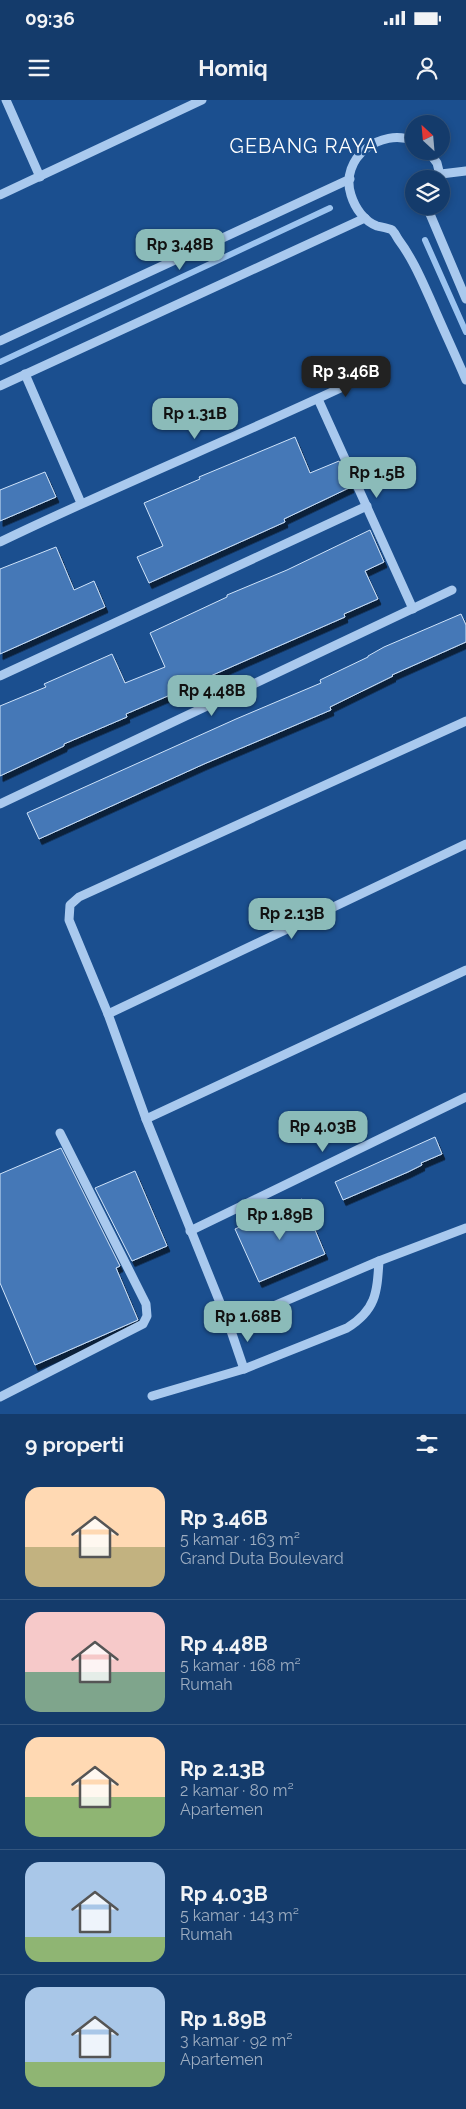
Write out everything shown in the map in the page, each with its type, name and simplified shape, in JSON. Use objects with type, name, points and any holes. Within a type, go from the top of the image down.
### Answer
[{"type":"street","points":[[6,100],[40,177]]},
{"type":"street","points":[[0,195],[40,177],[184,104],[202,100]]},
{"type":"street","points":[[405,139],[394,137],[381,139],[369,145],[352,166],[350,193],[356,207],[365,218],[375,225],[391,229],[410,256],[466,380]]},
{"type":"street","points":[[450,175],[466,171]]},
{"type":"street","points":[[0,342],[350,178]]},
{"type":"street","points":[[435,215],[466,299]]},
{"type":"street","points":[[0,386],[365,218]]},
{"type":"street","points":[[25,374],[81,503]]},
{"type":"street","points":[[0,542],[81,503],[364,377]]},
{"type":"street","points":[[318,398],[413,609]]},
{"type":"street","points":[[0,676],[367,506]]},
{"type":"street","points":[[0,804],[452,590]]},
{"type":"street","points":[[244,1369],[229,1325],[146,1119],[108,1014],[69,920],[70,905],[79,897],[466,721]]},
{"type":"street","points":[[108,1014],[466,844]]},
{"type":"street","points":[[146,1119],[466,970]]},
{"type":"street","points":[[190,1231],[466,1098]]},
{"type":"street","points":[[0,1397],[143,1324],[147,1316],[146,1304],[60,1133]]},
{"type":"street","points":[[229,1325],[379,1261],[466,1228]]},
{"type":"street","points":[[152,1396],[244,1369],[347,1328],[359,1320],[370,1308],[377,1292],[379,1261]]},
{"type":"building","points":[[295,437],[310,473],[339,461],[351,487],[284,519],[285,522],[149,583],[137,557],[163,546],[144,503],[200,479],[199,477]]},
{"type":"building","points":[[45,472],[56,497],[0,521],[0,490]]},
{"type":"building","points":[[370,530],[384,562],[365,571],[378,599],[344,614],[345,617],[126,714],[127,717],[64,744],[64,746],[0,776],[0,706],[46,687],[44,684],[112,654],[125,683],[165,667],[150,633],[227,597],[227,595],[287,570]]},
{"type":"building","points":[[56,547],[74,590],[94,581],[105,607],[0,654],[0,569]]},
{"type":"building","points":[[461,614],[466,625],[466,642],[392,675],[330,707],[331,710],[204,764],[39,839],[27,813],[321,683],[320,680],[368,657],[384,647]]},
{"type":"building","points":[[435,1137],[442,1154],[421,1163],[422,1165],[408,1172],[343,1200],[335,1182]]},
{"type":"building","points":[[61,1148],[120,1266],[116,1268],[138,1320],[35,1365],[0,1283],[0,1174]]},
{"type":"building","points":[[135,1171],[167,1246],[132,1261],[95,1188]]},
{"type":"building","points":[[302,1199],[325,1254],[259,1282],[235,1229]]},
{"type":"waterway","points":[[0,362],[330,208]]},
{"type":"waterway","points":[[425,240],[466,332]]},
{"type":"district","name":"GEBANG RAYA","points":[[304,146]]}]
